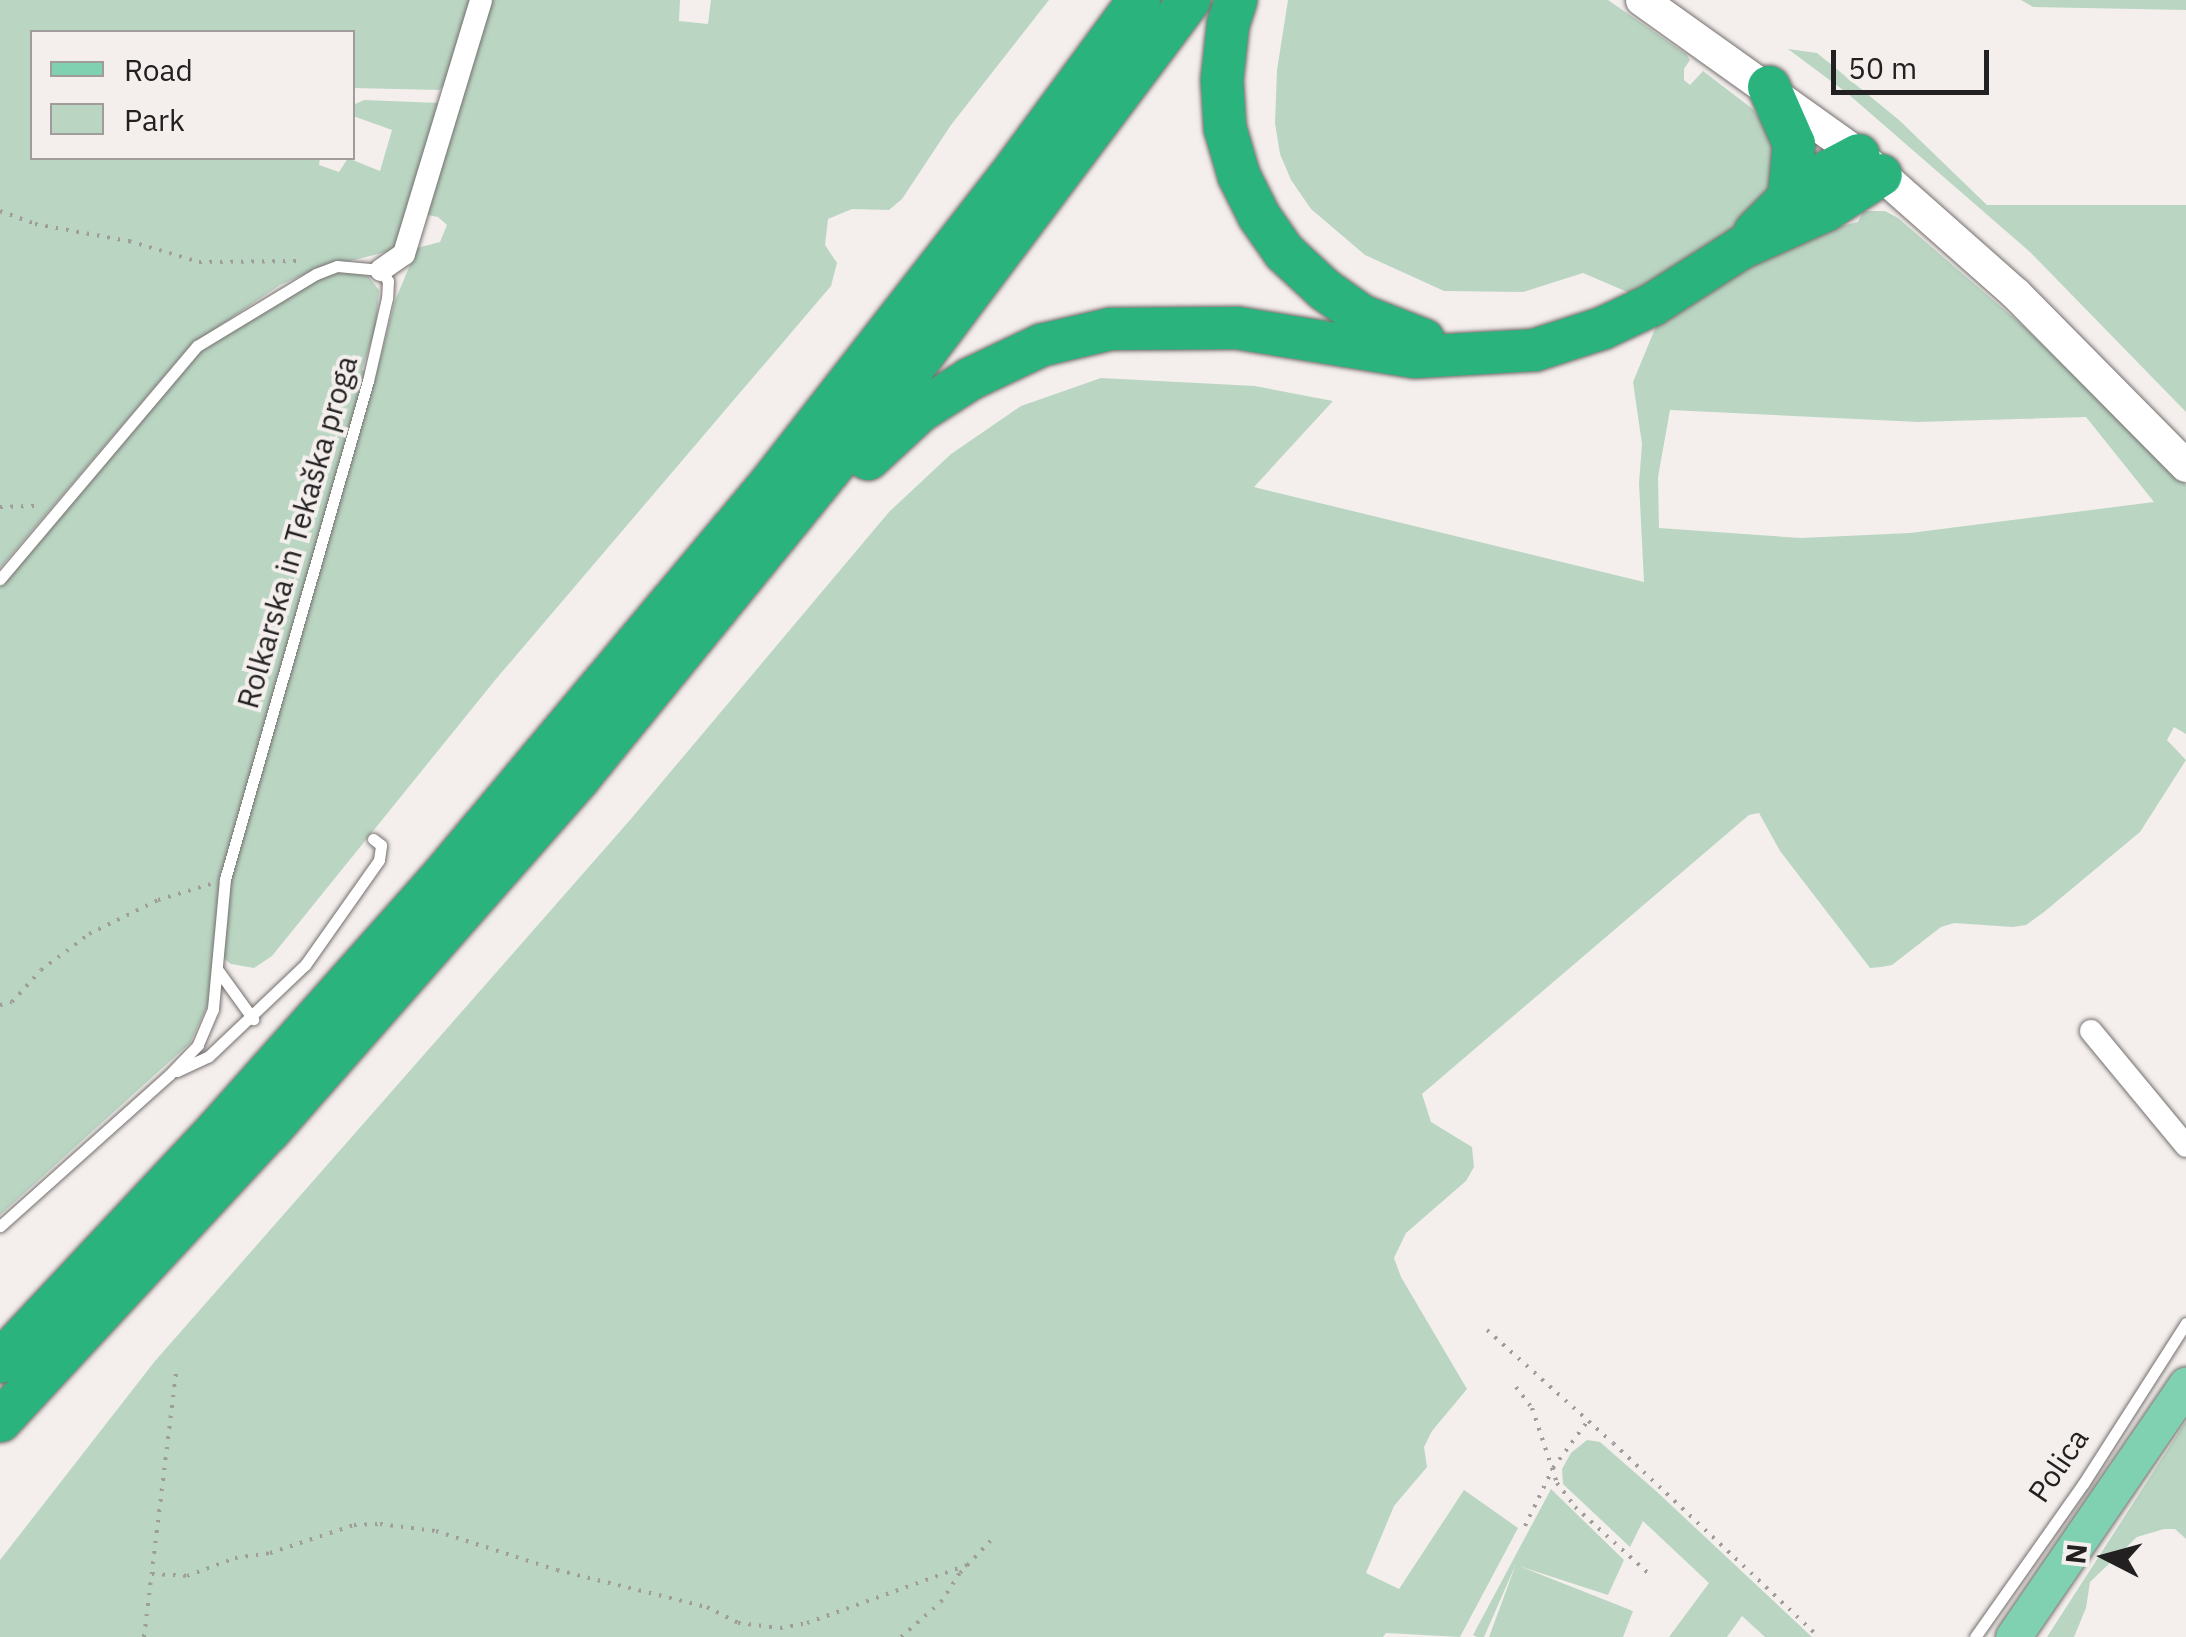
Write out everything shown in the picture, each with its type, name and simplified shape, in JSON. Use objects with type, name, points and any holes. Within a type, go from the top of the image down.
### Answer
[{"type":"highway","points":[[0,1362],[218,1129],[440,878],[719,545],[1007,180],[1139,0]]},
{"type":"highway","points":[[0,1421],[256,1145],[467,907],[807,502],[1046,196],[1189,0]]},
{"type":"highway","points":[[1236,0],[1228,25],[1222,80],[1225,128],[1239,176],[1276,240],[1325,290],[1362,316],[1415,338],[1478,354]]},
{"type":"highway","points":[[1769,87],[1794,144],[1789,197]]},
{"type":"highway","points":[[807,502],[852,478],[920,411],[970,379],[1042,346],[1111,328],[1237,328],[1415,358],[1535,350],[1603,328],[1652,305],[1741,248],[1826,210],[1870,165]]},
{"type":"highway","points":[[1741,248],[1789,197],[1827,169],[1870,165]]},
{"type":"main road","points":[[1642,0],[1769,87],[1870,165],[2016,294],[2186,466]]},
{"type":"main road","points":[[2014,1637],[2186,1384]]},
{"type":"street","points":[[381,270],[404,254],[480,0]]},
{"type":"street","points":[[2091,1032],[2186,1146]]},
{"type":"lane","points":[[0,578],[197,346],[316,274],[337,266],[381,270]]},
{"type":"lane","name":"Rolkarska in Tekaška proga","points":[[0,1226],[169,1075],[198,1045],[214,1009],[225,880],[368,381],[388,298],[388,281],[381,270]]},
{"type":"lane","points":[[169,1075],[209,1056],[306,965],[360,892],[382,851],[373,838]]},
{"type":"lane","points":[[217,969],[252,1019]]},
{"type":"lane","name":"Polica","points":[[1975,1637],[2083,1484],[2186,1323]]},
{"type":"path","points":[[0,211],[35,224],[129,241],[199,262],[256,265],[316,260]]},
{"type":"path","points":[[0,507],[63,506]]},
{"type":"path","points":[[0,1005],[12,1002],[41,970],[89,934],[158,900],[225,880]]},
{"type":"path","points":[[1487,1330],[1819,1637]]},
{"type":"path","points":[[144,1637],[176,1372]]},
{"type":"path","points":[[1516,1387],[1532,1408],[1553,1468],[1575,1507],[1648,1573]]},
{"type":"path","points":[[1525,1526],[1553,1468],[1588,1422]]},
{"type":"path","points":[[152,1574],[187,1576],[235,1558],[270,1554],[354,1525],[380,1524],[436,1531],[556,1570],[707,1607],[738,1623],[780,1628],[967,1565]]},
{"type":"path","points":[[901,1637],[941,1602],[967,1565],[993,1538]]},
{"type":"green space","points":[[0,0],[473,0],[448,81],[439,90],[355,88],[355,30],[30,30],[30,160],[320,160],[319,165],[339,172],[347,160],[353,160],[380,171],[392,130],[355,117],[355,104],[364,100],[439,103],[396,245],[390,251],[314,270],[280,285],[190,346],[0,568]]},
{"type":"green space","points":[[489,0],[680,0],[679,21],[708,24],[711,0],[1049,0],[951,125],[902,199],[889,210],[852,209],[828,219],[825,245],[837,263],[831,286],[496,679],[272,956],[254,968],[231,964],[222,957],[228,919],[219,915],[210,1000],[190,1043],[0,1215],[0,587],[199,353],[316,279],[341,272],[368,276],[379,290],[376,327],[362,370],[376,375],[395,301],[417,248],[440,242],[447,225],[438,217],[423,214]]},
{"type":"green space","points":[[1288,0],[1608,0],[1686,54],[1690,60],[1684,69],[1684,80],[1690,85],[1703,71],[1754,110],[1775,142],[1779,185],[1727,238],[1639,297],[1583,273],[1523,292],[1444,291],[1365,255],[1311,209],[1291,180],[1280,154],[1275,123],[1277,70]]},
{"type":"green space","points":[[2021,0],[2186,0],[2186,10],[2033,7]]},
{"type":"green space","points":[[1788,49],[1817,53],[1899,120],[1987,205],[2186,205],[2186,412],[2030,252],[1847,93]]},
{"type":"green space","points":[[1863,211],[1885,211],[1898,218],[2022,325],[2186,485],[2186,734],[2174,727],[2167,740],[2186,760],[2140,832],[2026,925],[1954,923],[1941,927],[1892,965],[1881,967],[1870,968],[1780,851],[1759,813],[1749,815],[1422,1094],[1431,1122],[1472,1147],[1474,1167],[1466,1181],[1406,1233],[1394,1258],[1401,1277],[1467,1389],[1432,1431],[1424,1447],[1427,1467],[1394,1506],[1366,1573],[1399,1589],[1464,1490],[1518,1528],[1460,1637],[1386,1633],[1383,1637],[0,1637],[0,1560],[155,1361],[630,820],[889,512],[951,454],[1021,406],[1101,378],[1255,386],[1333,401],[1254,487],[1644,582],[1639,483],[1642,444],[1633,382],[1659,319],[1795,237],[1858,222]],"holes":[[[1670,410],[1918,422],[2086,417],[2154,502],[1910,533],[1801,538],[1659,528],[1658,477]]]},
{"type":"green space","points":[[2186,1421],[2186,1539],[2175,1529],[2137,1537],[2090,1582],[2086,1608],[2074,1637],[2047,1637]]},
{"type":"green space","points":[[1587,1440],[1600,1442],[1656,1491],[1812,1637],[1765,1637],[1742,1616],[1727,1637],[1669,1637],[1709,1583],[1643,1521],[1630,1547],[1563,1484],[1562,1469],[1571,1453]]},
{"type":"green space","points":[[1551,1489],[1624,1560],[1608,1595],[1519,1566],[1633,1611],[1623,1637],[1489,1637],[1516,1564],[1484,1637],[1473,1635]]}]
